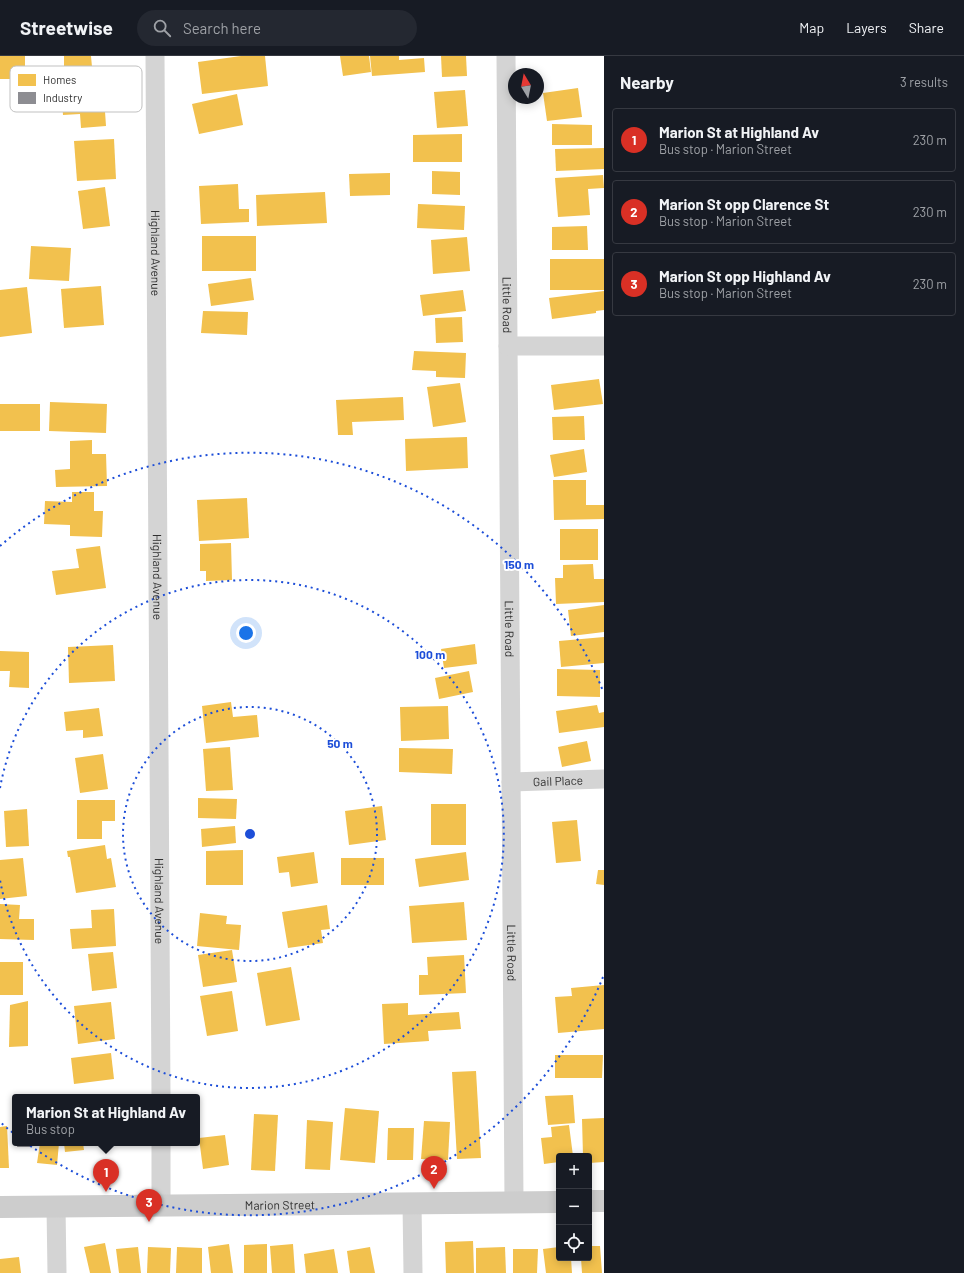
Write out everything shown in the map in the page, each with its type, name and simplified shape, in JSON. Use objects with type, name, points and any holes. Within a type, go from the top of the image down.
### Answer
[{"type":"main road","points":[[592,1201],[604,1201]]},
{"type":"main road","name":"Marion Street","points":[[0,1207],[556,1202]]},
{"type":"street","name":"Highland Avenue","points":[[155,56],[161,1094]]},
{"type":"street","name":"Little Road","points":[[506,56],[514,1202]]},
{"type":"street","points":[[508,346],[604,346]]},
{"type":"street","name":"Gail Place","points":[[511,782],[604,779]]},
{"type":"street","points":[[161,1146],[161,1206]]},
{"type":"street","points":[[412,1203],[413,1273]]},
{"type":"street","points":[[56,1206],[57,1273]]},
{"type":"building: Homes","points":[[0,56],[25,56],[25,66],[10,66],[10,79],[0,79]]},
{"type":"building: Homes","points":[[64,56],[91,56],[92,66],[64,66]]},
{"type":"building: Homes","points":[[241,56],[265,56],[268,86],[202,94],[198,62]]},
{"type":"building: Homes","points":[[340,56],[369,56],[371,72],[343,76]]},
{"type":"building: Homes","points":[[370,56],[399,56],[399,60],[424,58],[425,72],[372,76]]},
{"type":"building: Homes","points":[[441,56],[466,56],[467,76],[442,77]]},
{"type":"building: Homes","points":[[578,88],[582,117],[547,121],[544,93]]},
{"type":"building: Homes","points":[[465,90],[468,126],[437,128],[434,92]]},
{"type":"building: Homes","points":[[237,94],[243,125],[199,134],[192,104]]},
{"type":"building: Homes","points":[[63,112],[105,112],[106,126],[81,128],[80,114],[63,115]]},
{"type":"building: Homes","points":[[552,124],[592,125],[592,145],[552,145]]},
{"type":"building: Homes","points":[[462,134],[462,162],[413,162],[413,135]]},
{"type":"building: Homes","points":[[114,139],[116,179],[77,181],[74,141]]},
{"type":"building: Homes","points":[[604,148],[604,169],[556,171],[555,149]]},
{"type":"building: Homes","points":[[432,171],[460,172],[460,195],[432,194]]},
{"type":"building: Homes","points":[[390,173],[390,195],[350,196],[349,174]]},
{"type":"building: Homes","points":[[603,175],[604,188],[588,189],[590,215],[558,217],[555,178]]},
{"type":"building: Homes","points":[[238,184],[239,209],[249,209],[249,222],[201,224],[199,186]]},
{"type":"building: Homes","points":[[105,187],[110,226],[83,229],[78,191]]},
{"type":"building: Homes","points":[[325,192],[327,223],[257,226],[256,195]]},
{"type":"building: Homes","points":[[418,204],[465,206],[464,230],[417,228]]},
{"type":"building: Homes","points":[[587,226],[588,250],[552,250],[552,227]]},
{"type":"building: Homes","points":[[202,236],[256,236],[256,271],[202,271]]},
{"type":"building: Homes","points":[[467,237],[470,271],[433,274],[431,240]]},
{"type":"building: Homes","points":[[31,246],[71,248],[69,281],[29,279]]},
{"type":"building: Homes","points":[[550,259],[604,259],[604,290],[550,290]]},
{"type":"building: Homes","points":[[251,278],[254,300],[211,306],[208,284]]},
{"type":"building: Homes","points":[[101,286],[104,325],[64,328],[61,289]]},
{"type":"building: Homes","points":[[27,287],[32,333],[0,337],[0,290]]},
{"type":"building: Homes","points":[[463,290],[466,311],[423,316],[420,295]]},
{"type":"building: Homes","points":[[604,291],[604,310],[596,311],[596,313],[552,319],[549,298]]},
{"type":"building: Homes","points":[[203,311],[248,312],[247,335],[201,333]]},
{"type":"building: Homes","points":[[462,317],[463,342],[436,343],[435,318]]},
{"type":"building: Homes","points":[[414,351],[466,353],[465,378],[436,377],[436,371],[412,370]]},
{"type":"building: Homes","points":[[599,379],[603,404],[554,410],[551,385]]},
{"type":"building: Homes","points":[[460,383],[466,422],[433,427],[427,387]]},
{"type":"building: Homes","points":[[403,397],[404,420],[352,422],[353,435],[338,435],[336,400]]},
{"type":"building: Homes","points":[[50,402],[107,404],[106,433],[49,431]]},
{"type":"building: Homes","points":[[0,404],[40,404],[40,431],[0,431]]},
{"type":"building: Homes","points":[[584,416],[585,440],[553,440],[552,417]]},
{"type":"building: Homes","points":[[467,437],[468,468],[406,471],[405,439]]},
{"type":"building: Homes","points":[[92,440],[92,454],[106,454],[107,486],[56,487],[55,470],[70,469],[70,441]]},
{"type":"building: Homes","points":[[584,449],[587,472],[554,477],[550,455]]},
{"type":"building: Homes","points":[[553,480],[586,480],[586,505],[604,505],[604,519],[554,520]]},
{"type":"building: Homes","points":[[72,492],[94,492],[94,511],[103,511],[102,537],[70,536],[70,525],[44,524],[45,501],[72,502]]},
{"type":"building: Homes","points":[[247,498],[249,538],[199,541],[197,500]]},
{"type":"building: Homes","points":[[560,529],[598,529],[598,560],[560,560]]},
{"type":"building: Homes","points":[[231,543],[232,580],[206,581],[206,571],[200,571],[200,544]]},
{"type":"building: Homes","points":[[100,546],[106,588],[56,595],[52,571],[79,568],[76,549]]},
{"type":"building: Homes","points":[[593,564],[594,579],[604,579],[604,602],[556,604],[555,578],[563,578],[563,565]]},
{"type":"building: Homes","points":[[604,605],[604,632],[571,636],[568,610]]},
{"type":"building: Homes","points":[[604,637],[604,663],[561,667],[559,641]]},
{"type":"building: Homes","points":[[475,644],[477,664],[444,668],[441,649]]},
{"type":"building: Homes","points":[[113,645],[115,681],[69,683],[68,647]]},
{"type":"building: Homes","points":[[0,651],[29,652],[29,688],[9,687],[10,671],[0,671]]},
{"type":"building: Homes","points":[[557,669],[600,670],[600,697],[557,696]]},
{"type":"building: Homes","points":[[469,671],[473,692],[439,699],[435,678]]},
{"type":"building: Homes","points":[[231,702],[233,717],[257,715],[259,737],[206,743],[202,706]]},
{"type":"building: Homes","points":[[597,705],[599,713],[604,712],[604,727],[559,733],[556,711]]},
{"type":"building: Homes","points":[[448,706],[449,739],[401,741],[400,707]]},
{"type":"building: Homes","points":[[99,708],[103,736],[83,738],[83,730],[66,731],[64,712]]},
{"type":"building: Homes","points":[[587,741],[591,761],[562,767],[558,747]]},
{"type":"building: Homes","points":[[230,747],[233,790],[206,791],[203,749]]},
{"type":"building: Homes","points":[[399,748],[453,749],[452,774],[399,772]]},
{"type":"building: Homes","points":[[103,754],[108,789],[80,793],[75,758]]},
{"type":"building: Homes","points":[[198,798],[237,799],[236,819],[198,818]]},
{"type":"building: Homes","points":[[77,800],[115,800],[115,821],[102,821],[102,839],[77,839]]},
{"type":"building: Homes","points":[[431,804],[466,804],[466,845],[431,845]]},
{"type":"building: Homes","points":[[382,806],[386,840],[349,845],[345,811]]},
{"type":"building: Homes","points":[[27,809],[29,846],[6,847],[4,811]]},
{"type":"building: Homes","points":[[577,820],[581,861],[556,863],[552,822]]},
{"type":"building: Homes","points":[[235,826],[236,843],[202,847],[201,829]]},
{"type":"building: Homes","points":[[105,845],[107,859],[111,858],[116,887],[76,893],[70,857],[68,857],[67,851]]},
{"type":"building: Homes","points":[[243,850],[243,885],[206,885],[206,851]]},
{"type":"building: Homes","points":[[314,852],[318,883],[291,887],[289,872],[279,873],[277,857]]},
{"type":"building: Homes","points":[[466,852],[469,880],[419,887],[415,859]]},
{"type":"building: Homes","points":[[23,858],[27,896],[0,899],[0,860]]},
{"type":"building: Homes","points":[[341,858],[384,858],[384,885],[341,885]]},
{"type":"building: Homes","points":[[598,870],[604,870],[604,885],[596,884]]},
{"type":"building: Homes","points":[[464,902],[467,940],[412,943],[409,906]]},
{"type":"building: Homes","points":[[0,904],[20,905],[19,919],[34,919],[34,940],[0,939]]},
{"type":"building: Homes","points":[[327,905],[330,929],[321,930],[323,943],[288,948],[282,912]]},
{"type":"building: Homes","points":[[114,909],[116,946],[72,949],[70,929],[92,928],[91,910]]},
{"type":"building: Homes","points":[[200,913],[227,916],[226,924],[241,925],[239,950],[197,946]]},
{"type":"building: Homes","points":[[232,950],[237,982],[203,987],[198,955]]},
{"type":"building: Homes","points":[[113,952],[117,988],[92,991],[88,954]]},
{"type":"building: Homes","points":[[464,955],[466,993],[419,995],[419,975],[428,975],[427,957]]},
{"type":"building: Homes","points":[[0,962],[23,962],[23,995],[0,995]]},
{"type":"building: Homes","points":[[291,967],[300,1020],[266,1026],[257,973]]},
{"type":"building: Homes","points":[[604,985],[604,1029],[558,1033],[555,997],[572,996],[571,988]]},
{"type":"building: Homes","points":[[232,991],[238,1031],[207,1036],[200,996]]},
{"type":"building: Homes","points":[[28,1001],[28,1046],[9,1047],[10,1005]]},
{"type":"building: Homes","points":[[111,1002],[115,1039],[78,1044],[74,1006]]},
{"type":"building: Homes","points":[[408,1003],[408,1015],[459,1012],[461,1029],[428,1031],[429,1041],[384,1044],[382,1004]]},
{"type":"building: Homes","points":[[111,1053],[114,1079],[74,1084],[71,1058]]},
{"type":"building: Homes","points":[[555,1055],[603,1055],[602,1078],[555,1078]]},
{"type":"building: Homes","points":[[476,1071],[481,1158],[457,1159],[452,1072]]},
{"type":"building: Homes","points":[[573,1095],[575,1123],[548,1125],[545,1096]]},
{"type":"building: Homes","points":[[345,1108],[379,1111],[375,1163],[340,1160]]},
{"type":"building: Homes","points":[[254,1114],[278,1115],[275,1171],[251,1170]]},
{"type":"building: Homes","points":[[604,1118],[604,1162],[592,1163],[592,1153],[583,1153],[582,1119]]},
{"type":"building: Homes","points":[[307,1120],[333,1122],[330,1170],[305,1169]]},
{"type":"building: Homes","points":[[424,1121],[450,1122],[448,1160],[421,1159]]},
{"type":"building: Homes","points":[[569,1125],[573,1153],[556,1153],[556,1162],[544,1164],[541,1138],[552,1137],[551,1127]]},
{"type":"building: Homes","points":[[7,1126],[9,1168],[0,1168],[0,1127]]},
{"type":"building: Homes","points":[[388,1128],[414,1128],[413,1160],[387,1160]]},
{"type":"building: Homes","points":[[225,1135],[229,1165],[203,1169],[200,1138]]},
{"type":"building: Homes","points":[[40,1146],[59,1146],[57,1165],[37,1163]]},
{"type":"building: Homes","points":[[64,1146],[83,1146],[84,1150],[65,1152]]},
{"type":"building: Homes","points":[[473,1241],[474,1273],[446,1273],[445,1242]]},
{"type":"building: Homes","points":[[105,1243],[111,1273],[90,1273],[84,1247]]},
{"type":"building: Homes","points":[[229,1244],[233,1273],[211,1273],[208,1247]]},
{"type":"building: Homes","points":[[267,1244],[267,1273],[244,1273],[244,1245]]},
{"type":"building: Homes","points":[[293,1244],[295,1273],[272,1273],[270,1246]]},
{"type":"building: Homes","points":[[592,1246],[600,1246],[602,1273],[582,1273],[581,1261],[592,1261]]},
{"type":"building: Homes","points":[[138,1247],[141,1273],[119,1273],[116,1249]]},
{"type":"building: Homes","points":[[148,1247],[171,1248],[170,1273],[147,1273]]},
{"type":"building: Homes","points":[[177,1247],[202,1248],[202,1273],[176,1273]]},
{"type":"building: Homes","points":[[370,1247],[375,1273],[350,1273],[347,1251]]},
{"type":"building: Homes","points":[[505,1247],[506,1273],[476,1273],[476,1248]]},
{"type":"building: Homes","points":[[556,1247],[556,1261],[571,1261],[572,1273],[546,1273],[543,1249]]},
{"type":"building: Homes","points":[[334,1249],[338,1273],[306,1273],[304,1254]]},
{"type":"building: Homes","points":[[513,1249],[538,1249],[537,1273],[513,1273]]},
{"type":"building: Homes","points":[[19,1257],[21,1273],[0,1273],[0,1259]]},
{"type":"building: Industry","points":[[17,1146],[31,1146],[31,1147]]},
{"type":"place","name":"Marion St opp Clarence St","points":[[434,1189]]},
{"type":"place","name":"Marion St at Highland Av","points":[[106,1192]]},
{"type":"place","name":"Marion St opp Highland Av","points":[[149,1222]]}]
